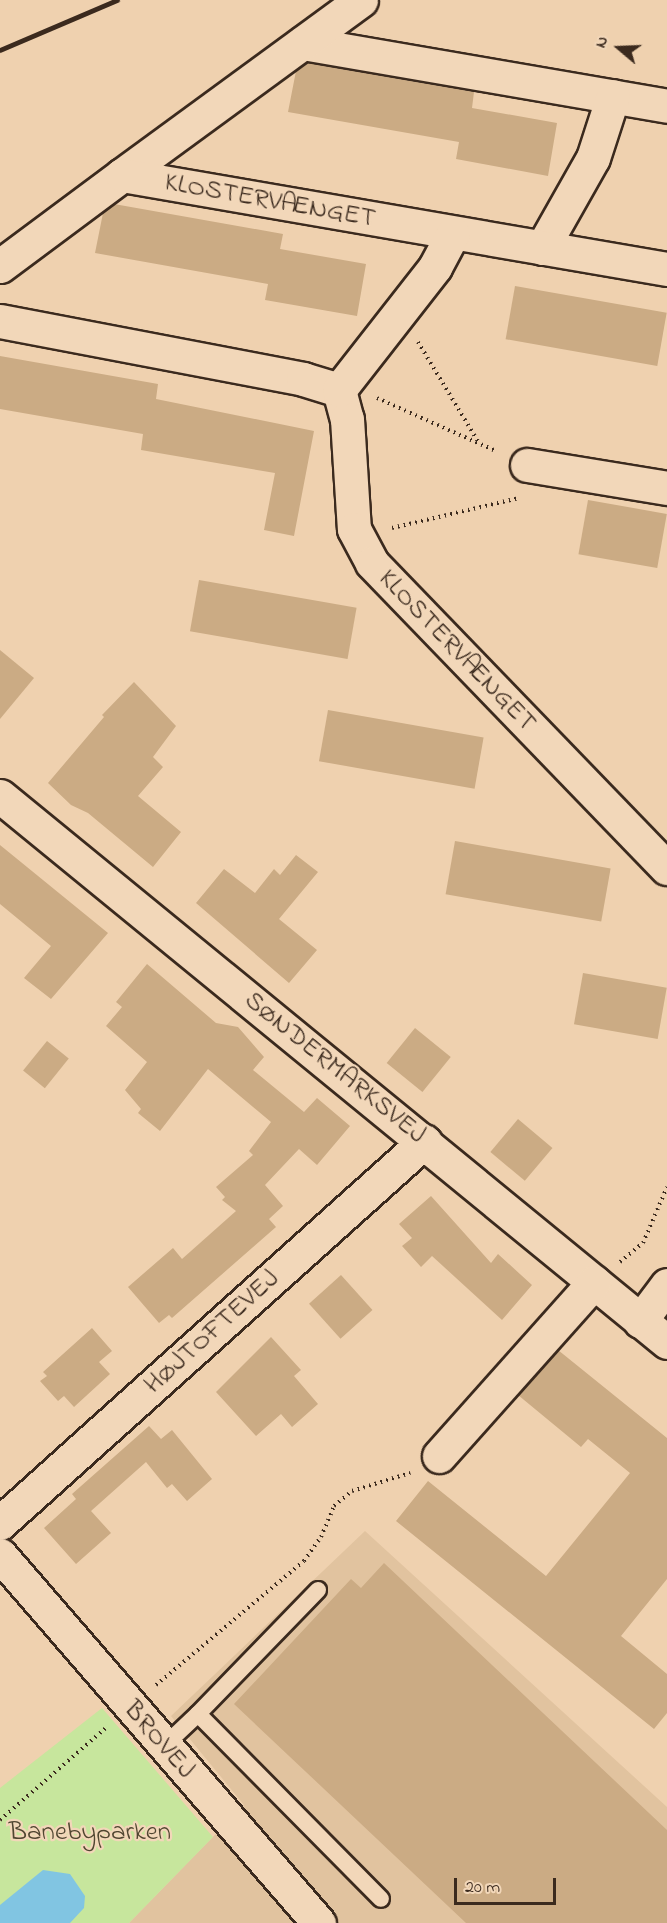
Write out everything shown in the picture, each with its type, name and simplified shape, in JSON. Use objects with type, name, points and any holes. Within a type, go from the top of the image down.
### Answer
[{"type":"street","name":"KLOSTERVÆNGET","points":[[0,266],[362,0]]},
{"type":"street","points":[[303,43],[667,106]]},
{"type":"street","points":[[542,248],[593,158],[613,96]]},
{"type":"street","name":"KLOSTERVÆNGET","points":[[122,175],[667,269]]},
{"type":"street","points":[[0,321],[303,379],[339,390],[435,267],[453,232]]},
{"type":"street","name":"KLOSTERVÆNGET","points":[[339,390],[347,419],[354,529],[372,563],[667,868]]},
{"type":"street","points":[[527,465],[667,488]]},
{"type":"street","name":"SØNDERMARKSVEJ","points":[[0,796],[425,1141],[667,1342]]},
{"type":"street","name":"HØJTOFTEVEJ","points":[[0,1523],[425,1141]]},
{"type":"street","points":[[439,1456],[594,1282]]},
{"type":"street","points":[[640,1321],[667,1285]]},
{"type":"street","name":"BROVEJ","points":[[0,1555],[319,1923]]},
{"type":"lane","points":[[165,1745],[318,1590]]},
{"type":"lane","points":[[198,1714],[381,1899]]},
{"type":"path","points":[[400,313],[480,444]]},
{"type":"path","points":[[339,390],[365,393],[527,465]]},
{"type":"path","points":[[360,541],[397,526],[525,497]]},
{"type":"path","points":[[594,1282],[643,1243],[667,1187]]},
{"type":"path","points":[[0,1820],[304,1561],[321,1537],[334,1506],[352,1491],[416,1471],[439,1456]]},
{"type":"shaded area","points":[[365,1531],[667,1807],[667,1923],[129,1923],[244,1805],[171,1716]]},
{"type":"green space","name":"Banebyparken","points":[[102,1708],[213,1837],[129,1923],[0,1923],[0,1788]]},
{"type":"water","points":[[43,1870],[70,1874],[85,1896],[84,1908],[70,1923],[0,1923],[0,1905]]},
{"type":"building","points":[[307,63],[474,92],[472,108],[557,123],[548,176],[456,159],[459,142],[288,112],[296,71]]},
{"type":"building","points":[[114,204],[283,234],[280,249],[366,264],[357,316],[265,300],[268,284],[95,253],[103,213]]},
{"type":"building","points":[[515,286],[667,313],[657,366],[506,339]]},
{"type":"building","points":[[0,356],[158,384],[156,399],[314,431],[294,536],[264,530],[275,473],[141,450],[143,434],[0,409]]},
{"type":"building","points":[[588,500],[667,514],[657,568],[578,554]]},
{"type":"building","points":[[199,580],[357,608],[348,659],[190,631]]},
{"type":"building","points":[[0,650],[34,678],[0,719]]},
{"type":"building","points":[[134,682],[176,726],[153,757],[163,767],[138,796],[181,832],[153,867],[88,813],[71,805],[48,783],[104,717],[102,715]]},
{"type":"building","points":[[328,710],[484,737],[475,789],[319,761]]},
{"type":"building","points":[[455,841],[611,868],[601,922],[446,894]]},
{"type":"building","points":[[0,845],[108,933],[51,999],[24,978],[51,946],[0,904]]},
{"type":"building","points":[[296,855],[318,872],[279,919],[317,950],[289,983],[196,903],[224,869],[255,893],[274,869],[280,875]]},
{"type":"building","points":[[147,964],[216,1023],[238,1027],[264,1057],[253,1070],[304,1112],[317,1098],[350,1126],[317,1165],[299,1149],[265,1185],[283,1206],[269,1219],[276,1227],[172,1318],[169,1315],[159,1323],[128,1287],[173,1248],[182,1259],[236,1211],[222,1200],[225,1197],[216,1187],[253,1155],[249,1151],[271,1122],[208,1069],[160,1131],[138,1113],[141,1109],[125,1090],[147,1062],[106,1026],[122,1007],[116,1002]]},
{"type":"building","points":[[583,973],[667,988],[658,1039],[574,1024]]},
{"type":"building","points":[[415,1028],[451,1057],[422,1092],[387,1063]]},
{"type":"building","points":[[47,1041],[69,1059],[45,1088],[23,1071]]},
{"type":"building","points":[[518,1119],[552,1148],[525,1181],[490,1152]]},
{"type":"building","points":[[431,1196],[491,1263],[498,1254],[532,1285],[502,1320],[432,1256],[421,1267],[402,1246],[412,1238],[399,1224]]},
{"type":"building","points":[[341,1275],[372,1310],[340,1339],[309,1304]]},
{"type":"building","points":[[92,1328],[112,1351],[99,1362],[110,1374],[74,1407],[64,1396],[58,1401],[40,1381],[47,1376],[43,1372]]},
{"type":"building","points":[[271,1337],[301,1370],[294,1376],[318,1404],[292,1427],[281,1414],[256,1436],[216,1392]]},
{"type":"building","points":[[558,1350],[667,1438],[667,1579],[621,1636],[667,1674],[667,1713],[654,1729],[396,1521],[428,1481],[546,1576],[630,1473],[588,1439],[581,1447],[518,1395]]},
{"type":"building","points":[[149,1426],[161,1439],[172,1430],[212,1479],[187,1501],[172,1484],[167,1488],[146,1462],[91,1511],[111,1533],[76,1564],[44,1528],[76,1499],[72,1494]]},
{"type":"building","points":[[384,1563],[667,1830],[667,1923],[466,1923],[234,1704],[351,1579],[361,1588]]},
{"type":"railway","points":[[0,50],[117,0]]}]
